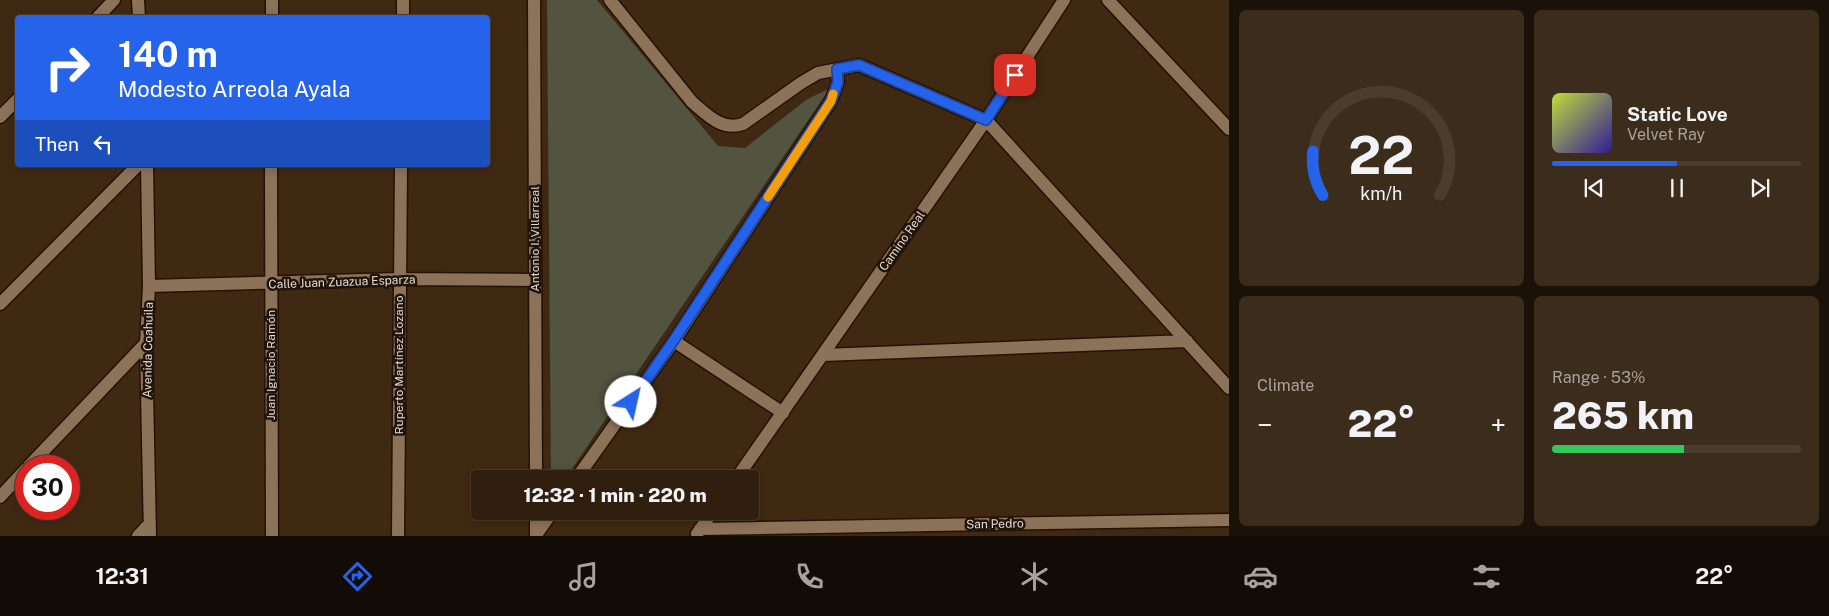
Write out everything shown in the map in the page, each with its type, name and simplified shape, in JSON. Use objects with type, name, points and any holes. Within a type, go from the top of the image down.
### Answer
[{"type":"street","points":[[100,15],[114,0]]},
{"type":"street","points":[[138,0],[139,15]]},
{"type":"street","points":[[272,0],[272,15]]},
{"type":"street","points":[[403,0],[403,15]]},
{"type":"street","name":"Antonio I. Villarreal","points":[[534,0],[536,470]]},
{"type":"street","points":[[610,0],[692,102],[708,116],[724,126],[735,127],[743,124],[818,73],[859,65],[986,120],[1229,388]]},
{"type":"street","name":"Camino Real","points":[[742,470],[986,120],[1064,0]]},
{"type":"street","points":[[1108,0],[1229,129]]},
{"type":"street","points":[[582,470],[674,340],[831,101],[838,82],[837,69]]},
{"type":"street","points":[[0,117],[15,102]]},
{"type":"street","points":[[0,304],[136,167]]},
{"type":"street","name":"Avenida Coahuila","points":[[147,167],[149,286],[146,343],[150,536]]},
{"type":"street","name":"Juan Ignacio Ramón","points":[[271,167],[272,536]]},
{"type":"street","name":"Ruperto Martínez Lozano","points":[[398,536],[401,167]]},
{"type":"street","name":"Calle Juan Zuazua Esparza","points":[[149,286],[400,279],[536,280]]},
{"type":"street","points":[[674,340],[783,413]]},
{"type":"street","points":[[823,355],[1187,341]]},
{"type":"street","points":[[39,455],[146,343]]},
{"type":"street","points":[[0,497],[15,481]]},
{"type":"street","points":[[536,520],[536,536]]},
{"type":"street","points":[[536,536],[547,520]]},
{"type":"street","points":[[698,533],[707,520]]},
{"type":"street","name":"San Pedro","points":[[698,533],[1229,520]]},
{"type":"street","points":[[138,536],[150,522]]},
{"type":"green space","points":[[547,0],[597,0],[718,146],[745,148],[806,100],[830,88],[571,470],[551,470]]},
{"type":"slow traffic","points":[[768,197],[831,101],[833,94]]},
{"type":"route","points":[[631,402],[674,340],[831,101],[838,82],[837,69],[859,65],[986,120],[1015,75]]}]
